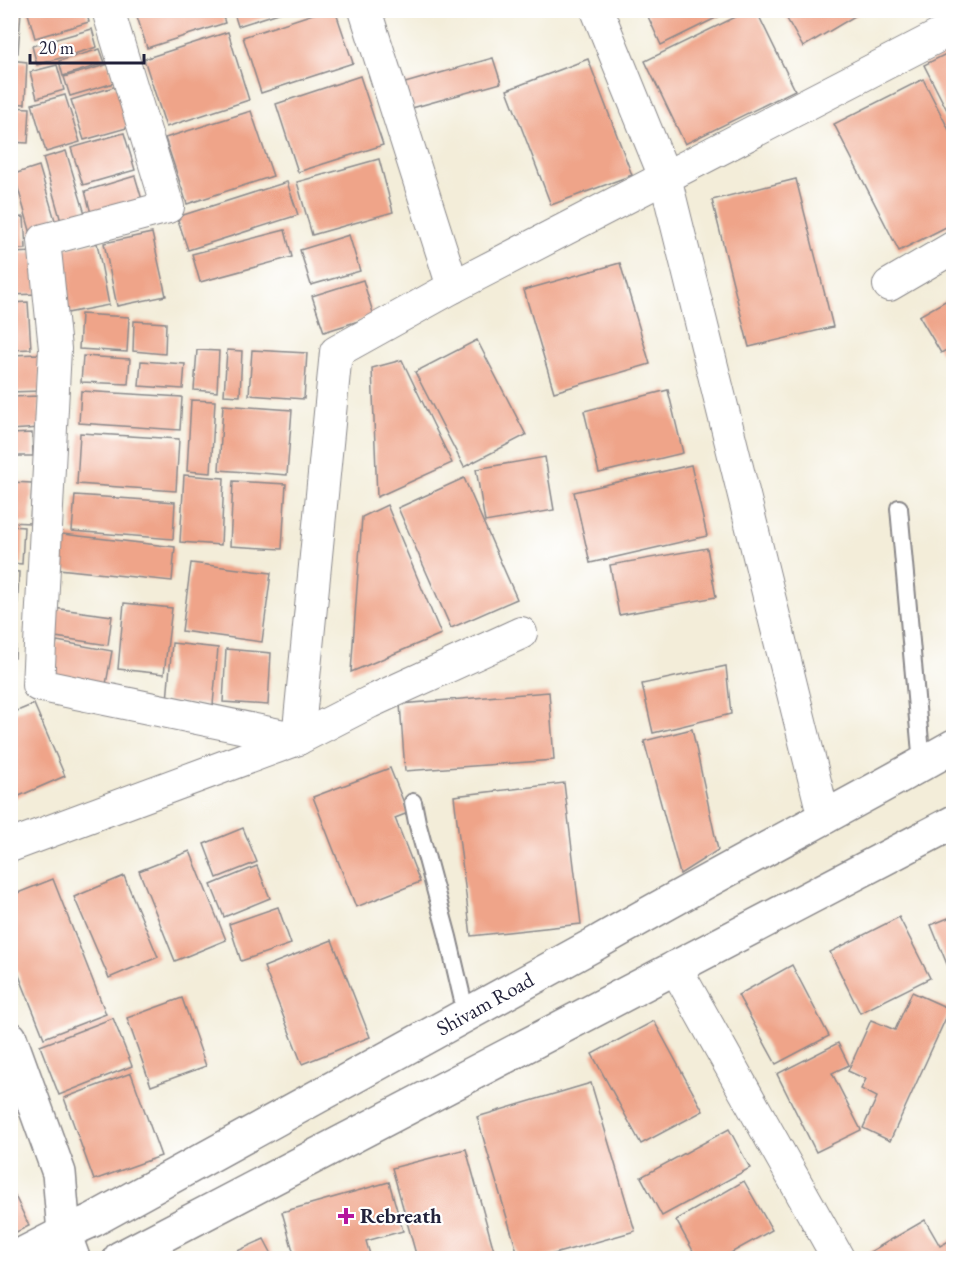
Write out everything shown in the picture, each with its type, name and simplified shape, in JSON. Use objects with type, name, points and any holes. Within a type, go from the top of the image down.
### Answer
[{"type":"main road","name":"Shivam Road","points":[[15,1258],[77,1237],[466,1014],[954,746]]},
{"type":"main road","points":[[120,1258],[954,822]]},
{"type":"main road","points":[[10,1038],[59,1173],[77,1237],[106,1258]]},
{"type":"street","points":[[108,10],[168,207],[44,240],[55,349],[38,685],[298,739]]},
{"type":"street","points":[[365,10],[453,287]]},
{"type":"street","points":[[597,10],[665,177],[824,818]]},
{"type":"street","points":[[298,739],[336,352],[453,287],[954,28]]},
{"type":"street","points":[[889,285],[954,247]]},
{"type":"street","points":[[10,846],[298,739],[370,702],[520,633]]},
{"type":"street","points":[[675,967],[838,1258]]},
{"type":"lane","points":[[899,508],[922,764]]},
{"type":"lane","points":[[413,802],[466,1014]]},
{"type":"building","points":[[10,10],[21,11],[18,53],[10,52]]},
{"type":"building","points":[[27,10],[86,10],[89,22],[35,38]]},
{"type":"building","points":[[135,10],[221,10],[225,23],[147,48]]},
{"type":"building","points":[[233,10],[285,10],[285,11],[238,26]]},
{"type":"building","points":[[325,10],[335,10],[353,63],[261,93],[243,37]]},
{"type":"building","points":[[645,10],[732,10],[661,45]]},
{"type":"building","points":[[750,10],[756,10],[795,90],[685,144],[645,61]]},
{"type":"building","points":[[782,10],[865,10],[803,47]]},
{"type":"building","points":[[92,29],[97,47],[37,65],[32,46]]},
{"type":"building","points":[[228,32],[249,100],[166,127],[144,59]]},
{"type":"building","points":[[100,49],[105,63],[63,76],[59,61]]},
{"type":"building","points":[[954,50],[954,124],[924,65]]},
{"type":"building","points":[[493,58],[501,83],[412,108],[405,83]]},
{"type":"building","points":[[588,59],[632,175],[551,205],[507,90]]},
{"type":"building","points":[[10,60],[27,62],[25,104],[10,103]]},
{"type":"building","points":[[109,64],[114,83],[70,96],[64,77]]},
{"type":"building","points":[[57,65],[64,90],[37,98],[30,72]]},
{"type":"building","points":[[360,76],[383,145],[298,172],[276,104]]},
{"type":"building","points":[[923,79],[954,140],[954,223],[899,251],[834,124]]},
{"type":"building","points":[[117,86],[130,127],[84,140],[71,100]]},
{"type":"building","points":[[65,95],[80,142],[46,152],[32,104]]},
{"type":"building","points":[[10,107],[30,108],[28,143],[10,142]]},
{"type":"building","points":[[251,111],[273,176],[187,204],[165,138]]},
{"type":"building","points":[[124,133],[135,170],[83,185],[71,148]]},
{"type":"building","points":[[66,151],[86,217],[62,225],[43,158]]},
{"type":"building","points":[[379,159],[393,212],[312,235],[297,182]]},
{"type":"building","points":[[39,166],[57,227],[31,234],[14,174]]},
{"type":"building","points":[[135,176],[143,203],[92,217],[85,191]]},
{"type":"building","points":[[796,179],[833,327],[749,347],[712,200]]},
{"type":"building","points":[[287,182],[298,215],[188,250],[177,217]]},
{"type":"building","points":[[24,217],[26,249],[10,249],[10,218]]},
{"type":"building","points":[[285,230],[292,257],[200,282],[192,254]]},
{"type":"building","points":[[152,233],[166,296],[117,306],[104,243]]},
{"type":"building","points":[[349,235],[360,271],[311,285],[300,250]]},
{"type":"building","points":[[97,243],[109,305],[67,313],[56,250]]},
{"type":"building","points":[[35,252],[37,294],[10,295],[10,253]]},
{"type":"building","points":[[620,263],[650,364],[554,392],[524,290]]},
{"type":"building","points":[[363,280],[374,316],[324,332],[312,296]]},
{"type":"building","points":[[954,296],[954,346],[941,353],[919,316]]},
{"type":"building","points":[[28,302],[31,349],[10,350],[10,303]]},
{"type":"building","points":[[81,314],[129,317],[127,352],[79,349]]},
{"type":"building","points":[[134,321],[166,323],[165,354],[133,351]]},
{"type":"building","points":[[477,340],[526,435],[464,467],[415,372]]},
{"type":"building","points":[[197,350],[219,351],[217,392],[194,390]]},
{"type":"building","points":[[227,350],[242,351],[240,396],[224,395]]},
{"type":"building","points":[[252,350],[307,353],[304,399],[249,395]]},
{"type":"building","points":[[39,354],[41,391],[10,392],[10,355]]},
{"type":"building","points":[[83,356],[130,359],[128,384],[81,382]]},
{"type":"building","points":[[402,360],[452,463],[377,497],[372,368]]},
{"type":"building","points":[[141,361],[185,364],[183,389],[139,386]]},
{"type":"building","points":[[668,390],[683,453],[599,473],[584,411]]},
{"type":"building","points":[[81,391],[182,397],[180,430],[79,423]]},
{"type":"building","points":[[39,396],[40,428],[10,430],[10,397]]},
{"type":"building","points":[[191,400],[215,401],[211,473],[187,471]]},
{"type":"building","points":[[223,405],[292,410],[287,475],[219,470]]},
{"type":"building","points":[[32,433],[33,456],[10,456],[10,434]]},
{"type":"building","points":[[80,433],[179,439],[176,491],[77,484]]},
{"type":"building","points":[[545,457],[554,510],[485,522],[476,469]]},
{"type":"building","points":[[691,465],[707,536],[590,563],[574,492]]},
{"type":"building","points":[[184,475],[224,478],[221,545],[180,542]]},
{"type":"building","points":[[464,478],[517,599],[451,628],[398,508]]},
{"type":"building","points":[[233,481],[286,484],[282,549],[230,546]]},
{"type":"building","points":[[10,482],[32,483],[30,523],[10,522]]},
{"type":"building","points":[[75,495],[175,502],[173,539],[72,531]]},
{"type":"building","points":[[387,505],[441,634],[351,672],[362,517]]},
{"type":"building","points":[[10,526],[24,527],[22,564],[10,563]]},
{"type":"building","points":[[62,534],[175,547],[172,581],[59,569]]},
{"type":"building","points":[[707,548],[716,597],[619,615],[610,565]]},
{"type":"building","points":[[191,563],[271,573],[262,642],[182,631]]},
{"type":"building","points":[[10,571],[19,572],[15,658],[10,658]]},
{"type":"building","points":[[124,603],[172,608],[164,674],[118,669]]},
{"type":"building","points":[[53,608],[112,616],[108,645],[49,636]]},
{"type":"building","points":[[57,641],[112,651],[105,690],[50,680]]},
{"type":"building","points":[[172,643],[218,648],[213,705],[167,701]]},
{"type":"building","points":[[226,649],[271,653],[268,705],[223,702]]},
{"type":"building","points":[[726,666],[731,714],[653,733],[642,684]]},
{"type":"building","points":[[549,692],[554,760],[405,771],[400,704]]},
{"type":"building","points":[[34,704],[65,776],[10,800],[10,714]]},
{"type":"building","points":[[692,729],[718,850],[680,874],[644,741]]},
{"type":"building","points":[[390,768],[408,813],[395,818],[420,882],[356,907],[313,797]]},
{"type":"building","points":[[564,783],[581,924],[471,936],[454,796]]},
{"type":"building","points":[[243,828],[257,862],[217,878],[204,844]]},
{"type":"building","points":[[190,851],[226,940],[175,961],[139,871]]},
{"type":"building","points":[[257,866],[270,898],[224,917],[211,885]]},
{"type":"building","points":[[124,876],[158,957],[109,978],[74,897]]},
{"type":"building","points":[[53,879],[106,1014],[44,1038],[10,953],[10,896]]},
{"type":"building","points":[[278,907],[291,944],[241,961],[229,924]]},
{"type":"building","points":[[953,916],[953,979],[931,925]]},
{"type":"building","points":[[899,917],[930,978],[860,1013],[830,952]]},
{"type":"building","points":[[332,940],[370,1037],[302,1064],[264,967]]},
{"type":"building","points":[[792,965],[829,1036],[776,1064],[738,995]]},
{"type":"building","points":[[912,992],[950,1009],[890,1141],[863,1128],[877,1097],[861,1089],[866,1079],[848,1071],[871,1020],[895,1030]]},
{"type":"building","points":[[182,998],[206,1066],[151,1086],[127,1018]]},
{"type":"building","points":[[113,1018],[132,1066],[59,1095],[40,1046]]},
{"type":"building","points":[[654,1021],[703,1111],[641,1144],[592,1054]]},
{"type":"building","points":[[838,1043],[849,1065],[832,1073],[861,1130],[816,1152],[777,1074]]},
{"type":"building","points":[[131,1073],[161,1156],[94,1180],[64,1098]]},
{"type":"building","points":[[591,1083],[635,1231],[540,1258],[519,1258],[477,1117]]},
{"type":"building","points":[[729,1129],[750,1168],[662,1216],[641,1177]]},
{"type":"building","points":[[466,1149],[496,1258],[417,1258],[392,1168]]},
{"type":"building","points":[[744,1181],[772,1230],[722,1258],[697,1258],[676,1220]]},
{"type":"building","points":[[389,1182],[403,1231],[366,1241],[371,1258],[295,1258],[282,1212]]},
{"type":"building","points":[[10,1185],[29,1226],[10,1235]]},
{"type":"building","points":[[925,1220],[940,1246],[954,1238],[954,1258],[871,1258],[868,1253]]},
{"type":"building","points":[[264,1239],[274,1258],[222,1258]]},
{"type":"place","name":"Rebreath","points":[[346,1216]]}]
